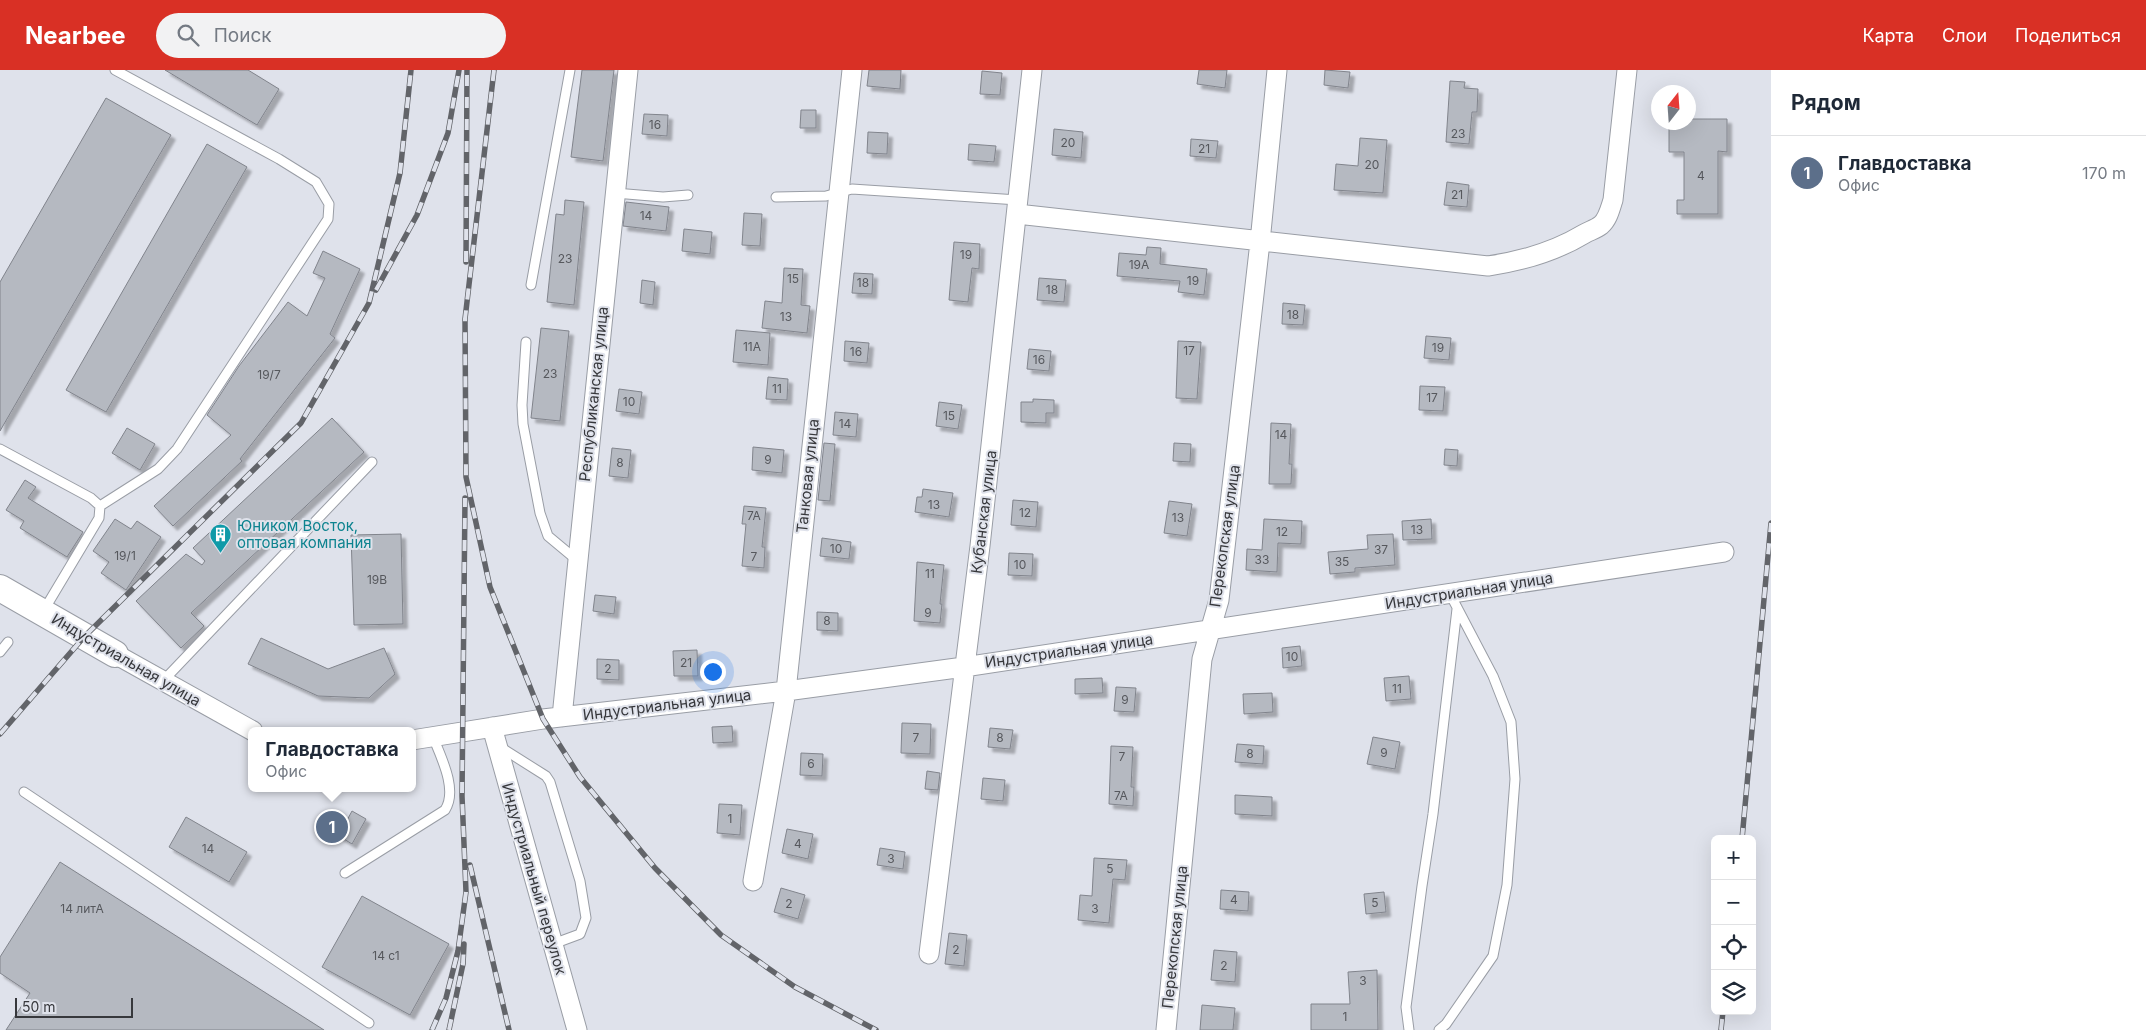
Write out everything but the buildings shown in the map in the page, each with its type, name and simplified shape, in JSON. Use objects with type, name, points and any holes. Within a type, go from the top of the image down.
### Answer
[{"type":"street","name":"Республиканская улица","points":[[562,717],[628,70]]},
{"type":"street","name":"Танковая улица","points":[[753,881],[786,691],[852,70]]},
{"type":"street","name":"Кубанская улица","points":[[929,954],[980,546],[1032,70]]},
{"type":"street","name":"Перекопская улица","points":[[1166,1030],[1202,659],[1219,600],[1260,242],[1276,70]]},
{"type":"street","points":[[1018,207],[1260,242],[1488,266],[1551,252],[1602,224],[1609,214],[1613,200],[1627,70]]},
{"type":"street","name":"Индустриальная улица","points":[[416,739],[562,717],[786,691],[964,667],[1209,631],[1454,602],[1724,552]]},
{"type":"street","name":"Индустриальная улица","points":[[0,588],[248,728]]},
{"type":"street","name":"Индустриальный переулок","points":[[492,728],[577,1030]]},
{"type":"lane","points":[[100,506],[158,469],[177,449],[328,219],[329,204],[316,182],[279,159],[115,70]]},
{"type":"lane","points":[[531,285],[570,70]]},
{"type":"lane","points":[[776,197],[826,196],[852,189],[885,189],[1018,207]]},
{"type":"lane","points":[[615,192],[663,197],[688,195]]},
{"type":"lane","points":[[526,342],[522,405],[523,424],[540,513],[548,536],[578,561]]},
{"type":"lane","points":[[0,449],[91,498],[100,506]]},
{"type":"lane","points":[[163,681],[372,462]]},
{"type":"lane","points":[[42,612],[99,518],[100,506]]},
{"type":"lane","points":[[1409,1030],[1406,1007],[1433,814],[1454,602]]},
{"type":"lane","points":[[1439,1030],[1446,1024],[1493,956],[1507,885],[1515,779],[1511,722],[1493,676],[1454,602]]},
{"type":"lane","points":[[0,652],[8,642]]},
{"type":"lane","points":[[344,873],[445,810],[449,804],[447,777],[433,737]]},
{"type":"lane","points":[[497,746],[546,776],[550,782],[580,881],[586,918],[584,926],[580,934],[553,944]]},
{"type":"lane","points":[[24,792],[369,1024]]},
{"type":"railway","points":[[0,734],[84,637],[301,423],[369,303],[400,173],[411,70]]},
{"type":"railway","points":[[376,290],[417,215],[448,133],[459,70]]},
{"type":"railway","points":[[466,262],[467,70]]},
{"type":"railway","points":[[494,70],[465,319],[466,477],[490,587],[543,719],[580,777],[655,868],[721,935],[795,987],[876,1030]]},
{"type":"railway","points":[[432,1030],[446,998],[458,951],[466,892],[462,796],[465,498]]},
{"type":"railway","points":[[1742,835],[1771,523]]},
{"type":"railway","points":[[470,865],[509,1030]]},
{"type":"railway","points":[[449,1030],[463,964],[464,944]]},
{"type":"railway","points":[[1721,1030],[1723,1015]]},
{"type":"place","name":"Юником Восток, оптовая компания","points":[[221,554]]},
{"type":"place","name":"Главдоставка","points":[[332,827]]}]
